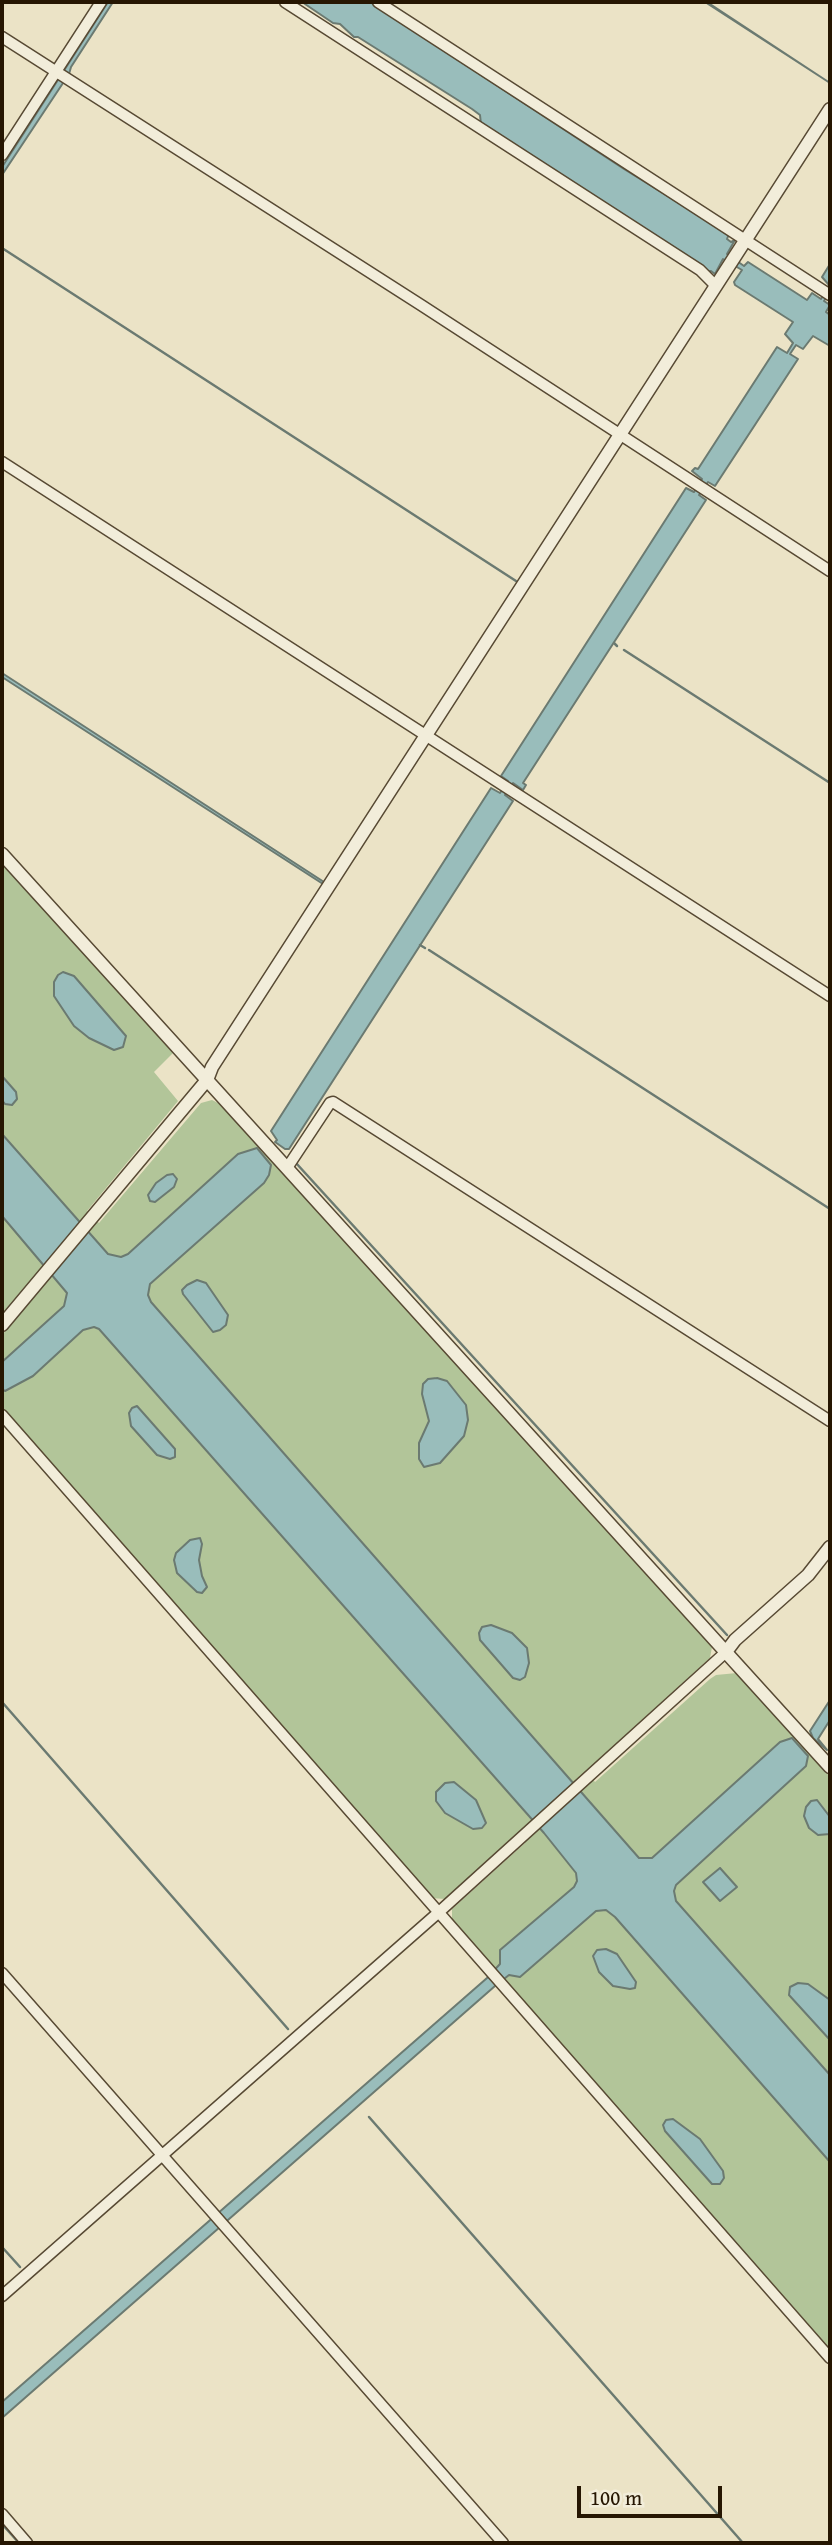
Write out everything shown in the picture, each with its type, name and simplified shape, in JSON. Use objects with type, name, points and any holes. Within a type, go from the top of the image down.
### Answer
[{"type":"street","points":[[2,155],[61,75],[101,2]]},
{"type":"street","points":[[285,2],[700,270],[716,286]]},
{"type":"street","points":[[379,2],[825,292]]},
{"type":"street","points":[[2,37],[830,571]]},
{"type":"street","points":[[2,1325],[207,1080],[212,1067],[830,109]]},
{"type":"street","points":[[2,462],[830,996]]},
{"type":"street","points":[[2,854],[830,1767]]},
{"type":"street","points":[[287,1168],[333,1102],[830,1422]]},
{"type":"street","points":[[2,1415],[830,2358]]},
{"type":"street","points":[[2,2296],[519,1840],[808,1575],[830,1547]]},
{"type":"street","points":[[2,1973],[503,2543]]},
{"type":"street","points":[[2,2514],[27,2543]]},
{"type":"green space","points":[[2,861],[174,1052],[154,1072],[178,1101],[87,1211],[99,1223],[201,1103],[212,1100],[220,1104],[712,1647],[710,1658],[586,1771],[595,1782],[710,1679],[716,1675],[737,1673],[830,1773],[830,2353],[452,1921],[452,1909],[525,1843],[517,1833],[445,1899],[431,1898],[2,1410],[2,1335],[44,1285],[37,1276],[2,1317]]},
{"type":"water","points":[[108,2],[113,2],[2,175],[2,167]]},
{"type":"water","points":[[302,2],[370,2],[624,169],[729,234],[727,239],[731,242],[735,240],[727,254],[744,266],[748,262],[807,300],[812,293],[821,299],[829,285],[822,277],[830,264],[830,292],[824,301],[830,305],[826,312],[830,315],[830,346],[813,336],[803,349],[796,345],[790,354],[798,359],[715,486],[708,482],[699,495],[706,500],[523,783],[526,785],[523,790],[513,783],[505,795],[513,801],[289,1149],[285,1149],[275,1142],[277,1140],[271,1131],[491,788],[500,793],[508,781],[501,776],[686,488],[694,492],[702,479],[692,471],[698,469],[777,347],[787,353],[793,343],[785,334],[793,322],[735,285],[734,282],[742,270],[723,259],[715,274],[708,272],[481,124],[480,115],[472,109]]},
{"type":"water","points":[[705,2],[707,2],[830,83]]},
{"type":"water","points":[[2,673],[324,882],[323,884],[2,677]]},
{"type":"water","points":[[63,972],[74,976],[126,1036],[123,1047],[114,1050],[89,1038],[74,1026],[54,996],[54,982]]},
{"type":"water","points":[[2,1076],[16,1092],[17,1099],[12,1105],[5,1104],[2,1100]]},
{"type":"water","points":[[2,1134],[108,1254],[121,1257],[128,1254],[238,1154],[257,1148],[271,1165],[264,1183],[150,1284],[148,1295],[151,1302],[639,1858],[652,1858],[780,1742],[792,1738],[808,1756],[806,1766],[676,1885],[674,1891],[676,1901],[830,2075],[830,2162],[615,1917],[606,1910],[596,1911],[520,1977],[509,1975],[495,1986],[2,2418],[2,2402],[487,1978],[500,1964],[500,1950],[574,1887],[577,1881],[576,1873],[544,1833],[99,1329],[94,1327],[83,1330],[33,1376],[5,1391],[2,1389],[2,1362],[64,1306],[67,1293],[2,1216]]},
{"type":"water","points":[[173,1174],[177,1179],[174,1187],[155,1202],[150,1201],[148,1195],[156,1183]]},
{"type":"water","points":[[197,1280],[206,1283],[228,1315],[226,1325],[220,1330],[213,1332],[183,1294],[182,1290],[187,1285]]},
{"type":"water","points":[[428,1379],[447,1381],[466,1405],[468,1420],[464,1436],[440,1463],[424,1467],[419,1459],[419,1443],[429,1421],[422,1394],[423,1384]]},
{"type":"water","points":[[137,1406],[175,1449],[175,1457],[170,1459],[157,1455],[131,1426],[129,1413]]},
{"type":"water","points":[[200,1538],[202,1544],[199,1560],[207,1587],[202,1593],[197,1592],[177,1573],[174,1560],[176,1553],[190,1540]]},
{"type":"water","points":[[491,1625],[512,1633],[527,1648],[529,1663],[525,1677],[520,1680],[513,1678],[480,1640],[482,1627]]},
{"type":"water","points":[[830,1700],[830,1720],[818,1739],[827,1750],[813,1738],[810,1731]]},
{"type":"water","points":[[454,1782],[476,1800],[486,1823],[482,1828],[473,1829],[445,1813],[436,1801],[436,1792],[445,1783]]},
{"type":"water","points":[[817,1800],[830,1817],[830,1834],[818,1835],[809,1828],[804,1816],[806,1807],[811,1801]]},
{"type":"water","points":[[720,1868],[737,1887],[720,1901],[703,1882]]},
{"type":"water","points":[[606,1949],[617,1954],[636,1982],[635,1988],[613,1986],[599,1972],[593,1956],[597,1950]]},
{"type":"water","points":[[798,1983],[808,1984],[830,2000],[830,2040],[789,1995],[790,1987]]},
{"type":"water","points":[[673,2119],[700,2139],[723,2171],[724,2178],[720,2184],[712,2184],[665,2131],[663,2125],[666,2120]]},
{"type":"waterway","points":[[2,248],[516,581]]},
{"type":"waterway","points":[[614,643],[617,646]]},
{"type":"waterway","points":[[624,650],[830,783]]},
{"type":"waterway","points":[[420,945],[425,948]]},
{"type":"waterway","points":[[429,950],[830,1209]]},
{"type":"waterway","points":[[296,1163],[727,1635]]},
{"type":"waterway","points":[[2,1702],[288,2029]]},
{"type":"waterway","points":[[369,2117],[743,2543]]},
{"type":"waterway","points":[[2,2247],[20,2267]]},
{"type":"waterway","points":[[2,2524],[19,2543]]}]
